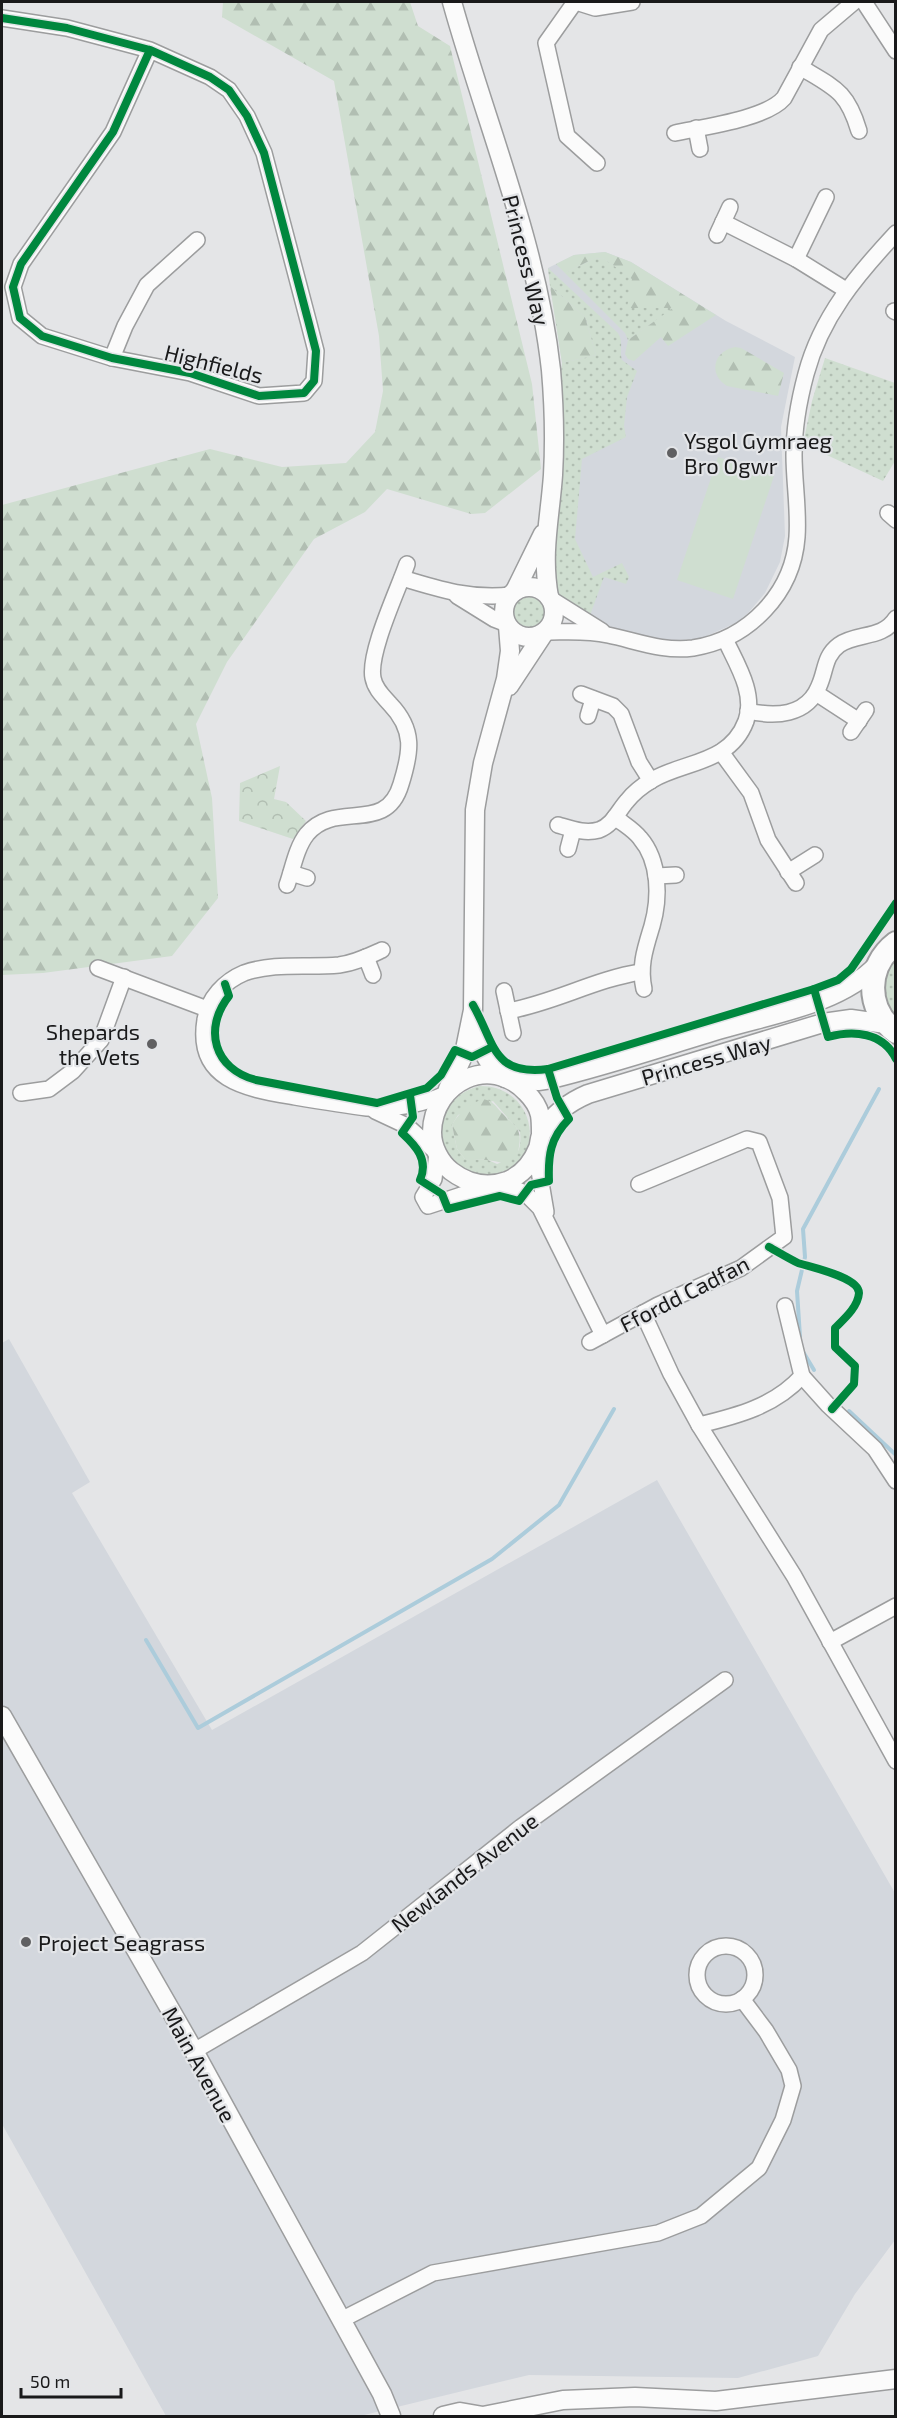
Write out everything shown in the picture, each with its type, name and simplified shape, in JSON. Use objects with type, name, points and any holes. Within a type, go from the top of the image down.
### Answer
[{"type":"main road","points":[[891,1028],[878,1011],[873,996],[872,980],[877,965],[895,942]]},
{"type":"street","name":"Princess Way","points":[[452,2],[525,239],[541,301],[554,405],[553,475],[544,562],[555,613],[553,620],[503,696]]},
{"type":"street","points":[[597,163],[567,136],[546,43],[576,2],[595,8],[632,2]]},
{"type":"street","points":[[675,133],[761,113],[777,106],[784,98],[821,30],[854,2]]},
{"type":"street","points":[[864,2],[896,51]]},
{"type":"street","name":"Highfields","points":[[2,18],[67,28],[150,50],[210,76],[229,90],[247,116],[264,153],[297,272],[316,351],[314,381],[304,393],[259,396],[190,373],[112,358],[42,336],[21,318],[13,287],[21,264],[113,132],[150,50]]},
{"type":"street","points":[[800,67],[841,94],[852,107],[859,131]]},
{"type":"street","points":[[696,128],[700,148]]},
{"type":"street","points":[[796,259],[825,215],[826,197]]},
{"type":"street","points":[[730,207],[720,228],[796,259],[846,290]]},
{"type":"street","points":[[307,878],[289,879],[303,840],[318,823],[331,817],[376,813],[390,804],[401,786],[410,745],[409,733],[397,711],[379,692],[372,668],[375,651],[405,571],[453,593],[507,625],[520,636],[528,638],[544,633],[574,631],[607,634],[651,647],[680,649],[725,639],[754,621],[765,611],[779,592],[791,568],[797,538],[794,455],[796,422],[810,359],[820,333],[846,290],[896,233]]},
{"type":"street","points":[[112,358],[147,285],[197,240]]},
{"type":"street","name":"Princess Way","points":[[436,1153],[432,1137],[432,1120],[464,1054],[473,1010],[476,810],[483,763],[490,731],[503,696],[510,651],[504,609],[546,527]]},
{"type":"street","points":[[453,593],[474,596],[513,593],[529,587],[544,592],[607,634]]},
{"type":"street","points":[[748,711],[776,715],[791,713],[816,693],[826,662],[833,651],[846,641],[881,632],[896,618]]},
{"type":"street","points":[[558,825],[586,832],[608,825],[633,793],[666,772],[703,762],[721,752],[738,735],[746,720],[748,697],[745,684],[725,639]]},
{"type":"street","points":[[816,693],[859,721]]},
{"type":"street","points":[[588,716],[587,696],[613,706],[621,714],[639,762],[651,781]]},
{"type":"street","points":[[721,752],[751,793],[768,840],[792,877],[815,855]]},
{"type":"street","points":[[615,817],[641,839],[651,855],[656,876],[655,913],[643,955],[641,972],[644,989]]},
{"type":"street","points":[[568,849],[573,830]]},
{"type":"street","points":[[656,876],[676,875]]},
{"type":"street","points":[[382,950],[340,965],[264,968],[244,974],[225,984],[207,1009],[204,1030],[208,1052],[219,1072],[236,1084],[256,1090],[367,1108],[404,1107],[433,1100],[446,1092]]},
{"type":"street","points":[[366,957],[373,975]]},
{"type":"street","name":"Princess Way","points":[[446,1092],[462,1080],[477,1075],[493,1074],[530,1081],[551,1079],[845,990],[866,976],[877,965]]},
{"type":"street","points":[[98,968],[207,1009]]},
{"type":"street","points":[[508,1011],[546,1002],[607,979],[641,972]]},
{"type":"street","points":[[21,1093],[49,1089],[73,1071],[101,1040],[124,977]]},
{"type":"street","points":[[504,991],[513,1033]]},
{"type":"street","name":"Princess Way","points":[[473,1010],[482,1052],[490,1065],[522,1087],[533,1099],[540,1114],[540,1140]]},
{"type":"street","name":"Princess Way","points":[[496,1184],[523,1172],[532,1161],[540,1140],[557,1113],[588,1094],[823,1023],[851,1019],[891,1028]]},
{"type":"street","points":[[367,1108],[401,1122],[436,1153],[446,1167],[459,1178],[475,1184],[496,1184]]},
{"type":"street","name":"Ffordd Cadfan","points":[[540,1140],[539,1171],[547,1218],[597,1338],[643,1313],[741,1268],[784,1238],[780,1198],[759,1142],[747,1138],[639,1184]]},
{"type":"street","points":[[436,1153],[434,1179],[423,1197],[428,1206],[496,1184]]},
{"type":"street","name":"Ffordd Cadfan","points":[[496,1184],[532,1199],[547,1218]]},
{"type":"street","points":[[785,1306],[802,1376],[828,1405],[875,1449],[896,1481]]},
{"type":"street","points":[[643,1313],[671,1374],[699,1425],[794,1576],[896,1761]]},
{"type":"street","points":[[699,1425],[747,1413],[790,1390],[802,1376]]},
{"type":"street","points":[[830,1642],[896,1606]]},
{"type":"street","name":"Newlands Avenue","points":[[194,2051],[362,1953],[521,1827],[725,1680]]},
{"type":"street","name":"Main Avenue","points":[[2,1716],[194,2051],[391,2416]]},
{"type":"street","points":[[341,2320],[433,2273],[658,2233],[701,2216],[759,2168],[783,2120],[793,2086],[789,2070],[772,2041],[742,1999]]},
{"type":"street","points":[[443,2416],[460,2412],[483,2416],[563,2400],[635,2397],[716,2401],[896,2379]]},
{"type":"shaded area","name":"Ysgol Gymraeg Bro Ogwr","points":[[605,252],[631,262],[726,321],[795,357],[781,427],[785,536],[780,562],[765,593],[749,612],[738,622],[700,639],[659,641],[622,632],[589,618],[551,559],[560,496],[563,424],[560,381],[562,363],[548,268],[574,255]]},
{"type":"shaded area","points":[[9,1339],[90,1482],[72,1493],[212,1730],[657,1480],[895,1893],[895,2240],[855,2294],[818,2356],[738,2378],[529,2375],[360,2416],[166,2416],[2,2124],[2,1343]]},
{"type":"green space","points":[[223,2],[410,2],[418,26],[450,46],[532,384],[541,469],[485,513],[471,514],[387,489],[365,512],[314,539],[227,662],[196,724],[212,798],[218,898],[172,956],[43,973],[2,975],[2,505],[210,449],[282,467],[346,463],[375,432],[383,391],[379,336],[334,81],[222,17]]},
{"type":"green space","points":[[605,252],[631,262],[716,315],[668,346],[661,337],[634,361],[628,359],[625,354],[628,340],[673,308],[627,308],[632,279],[603,258],[593,259],[565,273],[556,264],[574,255]]},
{"type":"green space","points":[[603,258],[674,308],[628,340],[625,333],[565,273],[593,259]]},
{"type":"green space","points":[[548,268],[618,333],[621,340],[622,360],[637,371],[627,397],[624,426],[626,437],[582,459],[575,539],[593,577],[622,563],[629,577],[626,584],[604,577],[589,618],[562,598],[554,587],[551,559],[560,496],[563,424],[560,381],[562,363],[596,355],[585,317],[550,286]]},
{"type":"green space","points":[[550,286],[585,317],[596,355],[562,363]]},
{"type":"green space","points":[[741,348],[784,373],[778,396],[727,386],[721,381],[715,370],[718,358],[728,349]]},
{"type":"green space","points":[[825,358],[895,383],[895,461],[883,481],[803,444],[812,401]]},
{"type":"green space","points":[[718,457],[774,476],[733,599],[677,580]]},
{"type":"green space","points":[[529,597],[540,602],[545,613],[540,624],[529,629],[518,624],[513,613],[518,602]]},
{"type":"green space","points":[[280,766],[274,799],[286,802],[306,821],[293,839],[239,821],[240,783]]},
{"type":"green space","points":[[895,956],[895,1020],[886,1005],[883,988],[886,971]]},
{"type":"green space","points":[[479,1086],[499,1089],[514,1098],[524,1111],[529,1126],[529,1141],[523,1156],[512,1167],[494,1174],[474,1174],[459,1167],[448,1155],[443,1140],[443,1124],[448,1108],[460,1095]],"holes":[[[493,1101],[520,1132],[519,1150],[513,1157],[497,1164],[488,1160],[465,1159],[457,1149],[452,1125],[458,1115]]]},
{"type":"green space","points":[[483,1099],[494,1104],[518,1130],[520,1138],[518,1152],[511,1161],[504,1163],[465,1159],[457,1149],[452,1125],[465,1109]]},
{"type":"waterway","points":[[800,1337],[797,1291],[805,1257],[803,1229],[879,1089]]},
{"type":"waterway","points":[[802,1350],[814,1370]]},
{"type":"waterway","points":[[146,1640],[198,1728],[492,1559],[559,1505],[614,1409]]},
{"type":"waterway","points":[[849,1411],[896,1455]]},
{"type":"cycle path","points":[[2,18],[67,28],[150,50],[210,77],[229,90],[247,116],[264,153],[316,351],[314,381],[304,393],[259,396],[190,373],[112,358],[42,336],[20,318],[13,287],[21,264],[113,132],[150,50]]},
{"type":"cycle path","points":[[473,1005],[492,1044],[505,1062],[530,1070],[548,1069],[838,980],[851,969],[896,903]]},
{"type":"cycle path","points":[[225,984],[229,996],[216,1022],[217,1046],[230,1067],[256,1080],[377,1103],[427,1088],[441,1075],[455,1050],[472,1057],[492,1047]]},
{"type":"cycle path","points":[[814,989],[828,1037],[847,1034],[866,1035],[883,1043],[896,1059]]},
{"type":"cycle path","points":[[410,1095],[413,1117],[402,1133],[420,1154],[423,1166],[420,1180],[442,1194],[448,1209],[500,1196],[519,1201],[531,1185],[549,1181],[549,1163],[554,1140],[569,1119],[557,1098],[548,1069]]},
{"type":"cycle path","points":[[769,1247],[798,1263],[843,1278],[857,1287],[859,1293],[856,1303],[835,1328],[835,1347],[855,1366],[854,1384],[832,1409]]},
{"type":"place","name":"Ysgol Gymraeg Bro Ogwr","points":[[672,453]]},
{"type":"place","name":"Shepards the Vets","points":[[152,1044]]},
{"type":"place","name":"Project Seagrass","points":[[26,1942]]}]
